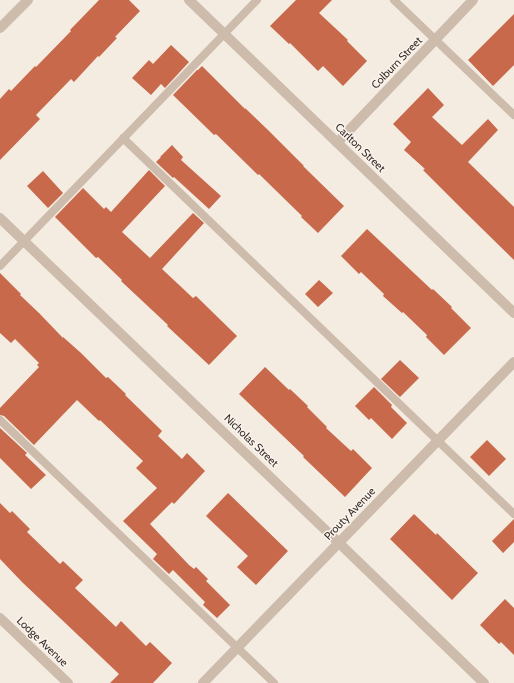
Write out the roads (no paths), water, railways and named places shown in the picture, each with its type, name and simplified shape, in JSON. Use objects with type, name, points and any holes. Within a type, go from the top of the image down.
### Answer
[{"type":"street","points":[[0,28],[28,0]]},
{"type":"street","name":"Carlton Street","points":[[189,0],[514,313]]},
{"type":"street","name":"Colburn Street","points":[[338,143],[473,0]]},
{"type":"street","name":"Nicholas Street","points":[[0,218],[484,683]]},
{"type":"street","name":"Prouty Avenue","points":[[203,683],[514,362]]},
{"type":"street","name":"Lodge Avenue","points":[[0,618],[68,683]]},
{"type":"lane","points":[[0,266],[258,0]]},
{"type":"lane","points":[[394,0],[514,116]]},
{"type":"lane","points":[[123,138],[514,514]]},
{"type":"lane","points":[[0,420],[274,683]]}]
